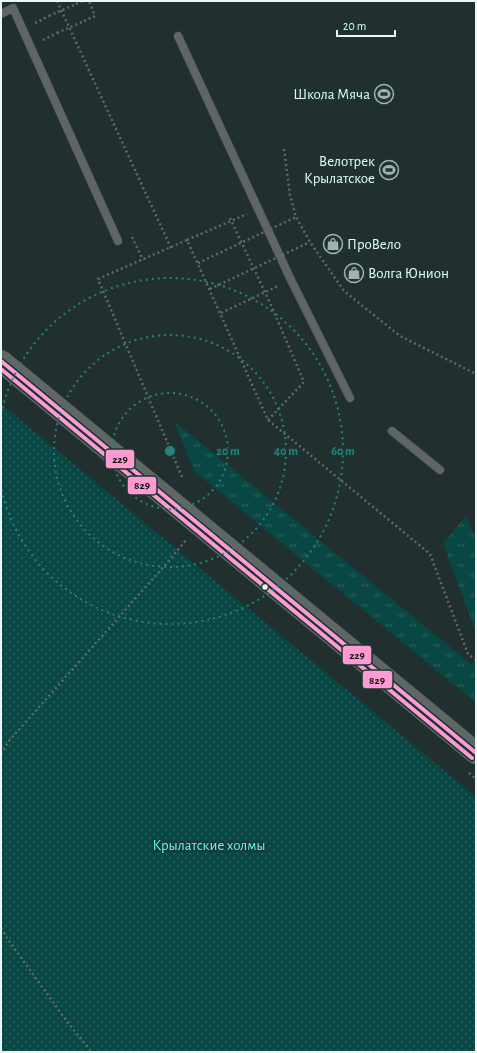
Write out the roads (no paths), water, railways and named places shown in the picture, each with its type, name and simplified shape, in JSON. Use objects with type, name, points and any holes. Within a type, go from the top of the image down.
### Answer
[{"type":"main road","points":[[1,361],[476,753]]},
{"type":"lane","points":[[1,14],[13,8],[118,241]]},
{"type":"lane","points":[[178,36],[291,280],[350,398]]},
{"type":"lane","points":[[392,431],[440,470]]},
{"type":"place","name":"Школа Мяча","points":[[384,94]]},
{"type":"place","name":"Велотрек Крылатское","points":[[389,170]]},
{"type":"place","name":"ПроВело","points":[[333,244]]},
{"type":"place","name":"Волга Юнион","points":[[354,273]]},
{"type":"park label","name":"Крылатские холмы","points":[[209,845]]}]
